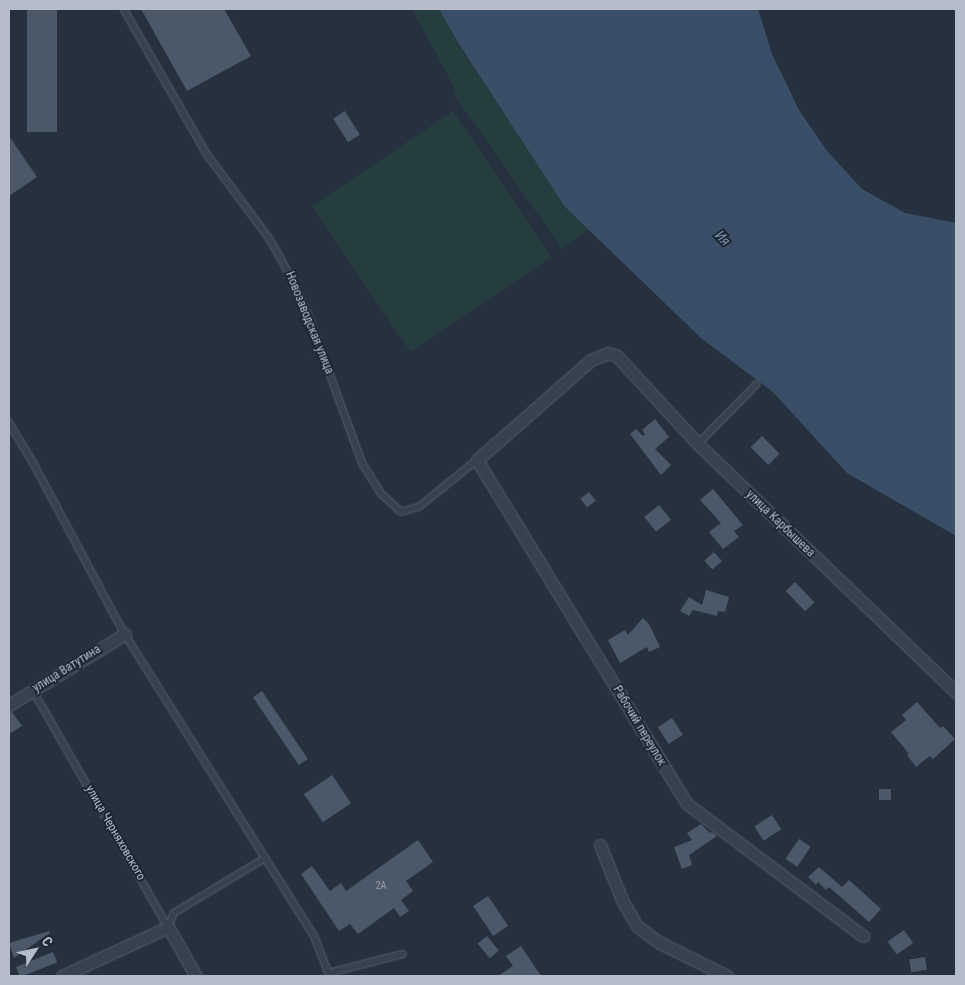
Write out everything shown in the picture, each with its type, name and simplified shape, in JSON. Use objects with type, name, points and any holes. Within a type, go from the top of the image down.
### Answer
[{"type":"street","name":"улица Карбышева","points":[[477,460],[591,360],[608,353],[617,356],[698,444],[956,692]]},
{"type":"street","name":"Рабочий переулок","points":[[477,460],[686,804],[863,936]]},
{"type":"street","name":"улица Ватутина","points":[[9,705],[125,634]]},
{"type":"street","points":[[600,845],[622,900],[637,926],[658,942],[727,976]]},
{"type":"street","points":[[62,976],[168,927]]},
{"type":"street","name":"улица Черняховского","points":[[168,927],[196,976]]},
{"type":"lane","name":"Новозаводская улица","points":[[124,9],[207,154],[270,238],[290,275],[308,314],[363,464],[382,494],[401,512],[419,507],[477,460]]},
{"type":"lane","points":[[698,444],[756,385]]},
{"type":"lane","points":[[9,422],[33,462],[125,634],[314,935],[330,975],[403,954]]},
{"type":"lane","name":"улица Черняховского","points":[[33,690],[168,927]]},
{"type":"lane","points":[[168,927],[174,913],[264,858]]},
{"type":"green space","points":[[412,9],[439,9],[457,42],[565,207],[588,230],[562,249],[453,93],[456,91]]},
{"type":"green space","points":[[453,111],[551,257],[410,352],[312,206]]},
{"type":"water","name":"Ия","points":[[439,9],[758,9],[772,54],[799,110],[827,151],[862,189],[905,213],[956,223],[956,536],[847,473],[773,392],[701,338],[565,207],[457,41]]},
{"type":"building","points":[[27,9],[57,9],[57,132],[27,132]]},
{"type":"building","points":[[141,9],[224,9],[251,56],[187,91]]},
{"type":"building","points":[[345,111],[360,135],[348,142],[333,118]]},
{"type":"building","points":[[9,136],[37,177],[9,196]]},
{"type":"building","points":[[655,419],[669,437],[655,449],[671,465],[661,475],[630,434],[636,429],[643,436],[645,434],[642,430]]},
{"type":"building","points":[[762,436],[780,454],[768,465],[751,447]]},
{"type":"building","points":[[713,489],[743,525],[734,531],[739,537],[723,549],[709,532],[721,523],[700,500]]},
{"type":"building","points":[[589,492],[596,501],[587,507],[580,499]]},
{"type":"building","points":[[659,505],[671,520],[656,532],[644,517]]},
{"type":"building","points":[[714,552],[722,561],[712,570],[704,561]]},
{"type":"building","points":[[795,582],[814,602],[805,611],[786,591]]},
{"type":"building","points":[[706,590],[729,597],[725,612],[718,611],[717,616],[693,610],[689,616],[680,611],[689,597],[702,605]]},
{"type":"building","points":[[643,618],[649,624],[660,647],[649,652],[647,647],[620,663],[608,640],[625,630],[628,635]]},
{"type":"building","points":[[262,691],[308,759],[299,765],[253,697]]},
{"type":"building","points":[[917,702],[940,728],[943,726],[955,739],[933,759],[930,756],[916,767],[907,755],[909,754],[891,732],[906,720],[902,715]]},
{"type":"building","points":[[9,712],[12,712],[22,726],[9,734]]},
{"type":"building","points":[[672,718],[683,735],[669,744],[658,727]]},
{"type":"building","points":[[332,775],[351,803],[323,822],[304,794]]},
{"type":"building","points":[[879,789],[891,789],[891,800],[879,800]]},
{"type":"building","points":[[772,815],[781,829],[764,841],[754,826]]},
{"type":"building","points":[[701,824],[710,833],[712,832],[717,836],[689,855],[692,865],[682,869],[674,847],[692,840],[687,833]]},
{"type":"building","points":[[799,839],[811,847],[797,867],[786,859]]},
{"type":"building","points":[[418,840],[433,862],[406,881],[413,891],[401,900],[409,911],[400,917],[394,908],[358,934],[350,924],[339,931],[301,874],[312,866],[330,891],[341,883],[346,891]]},
{"type":"building","points":[[819,867],[842,887],[849,880],[881,909],[869,922],[829,887],[826,890],[818,882],[816,885],[808,877]]},
{"type":"building","points":[[488,896],[508,926],[493,936],[473,906]]},
{"type":"building","points":[[904,930],[913,943],[897,955],[888,941]]},
{"type":"building","points":[[49,931],[50,933],[14,958],[9,943]]},
{"type":"building","points":[[487,936],[499,951],[490,958],[478,944]]},
{"type":"building","points":[[521,946],[541,976],[498,976],[513,966],[506,956]]},
{"type":"building","points":[[53,952],[57,962],[23,976],[20,976],[16,967]]},
{"type":"building","points":[[925,957],[927,970],[911,972],[909,960]]}]
